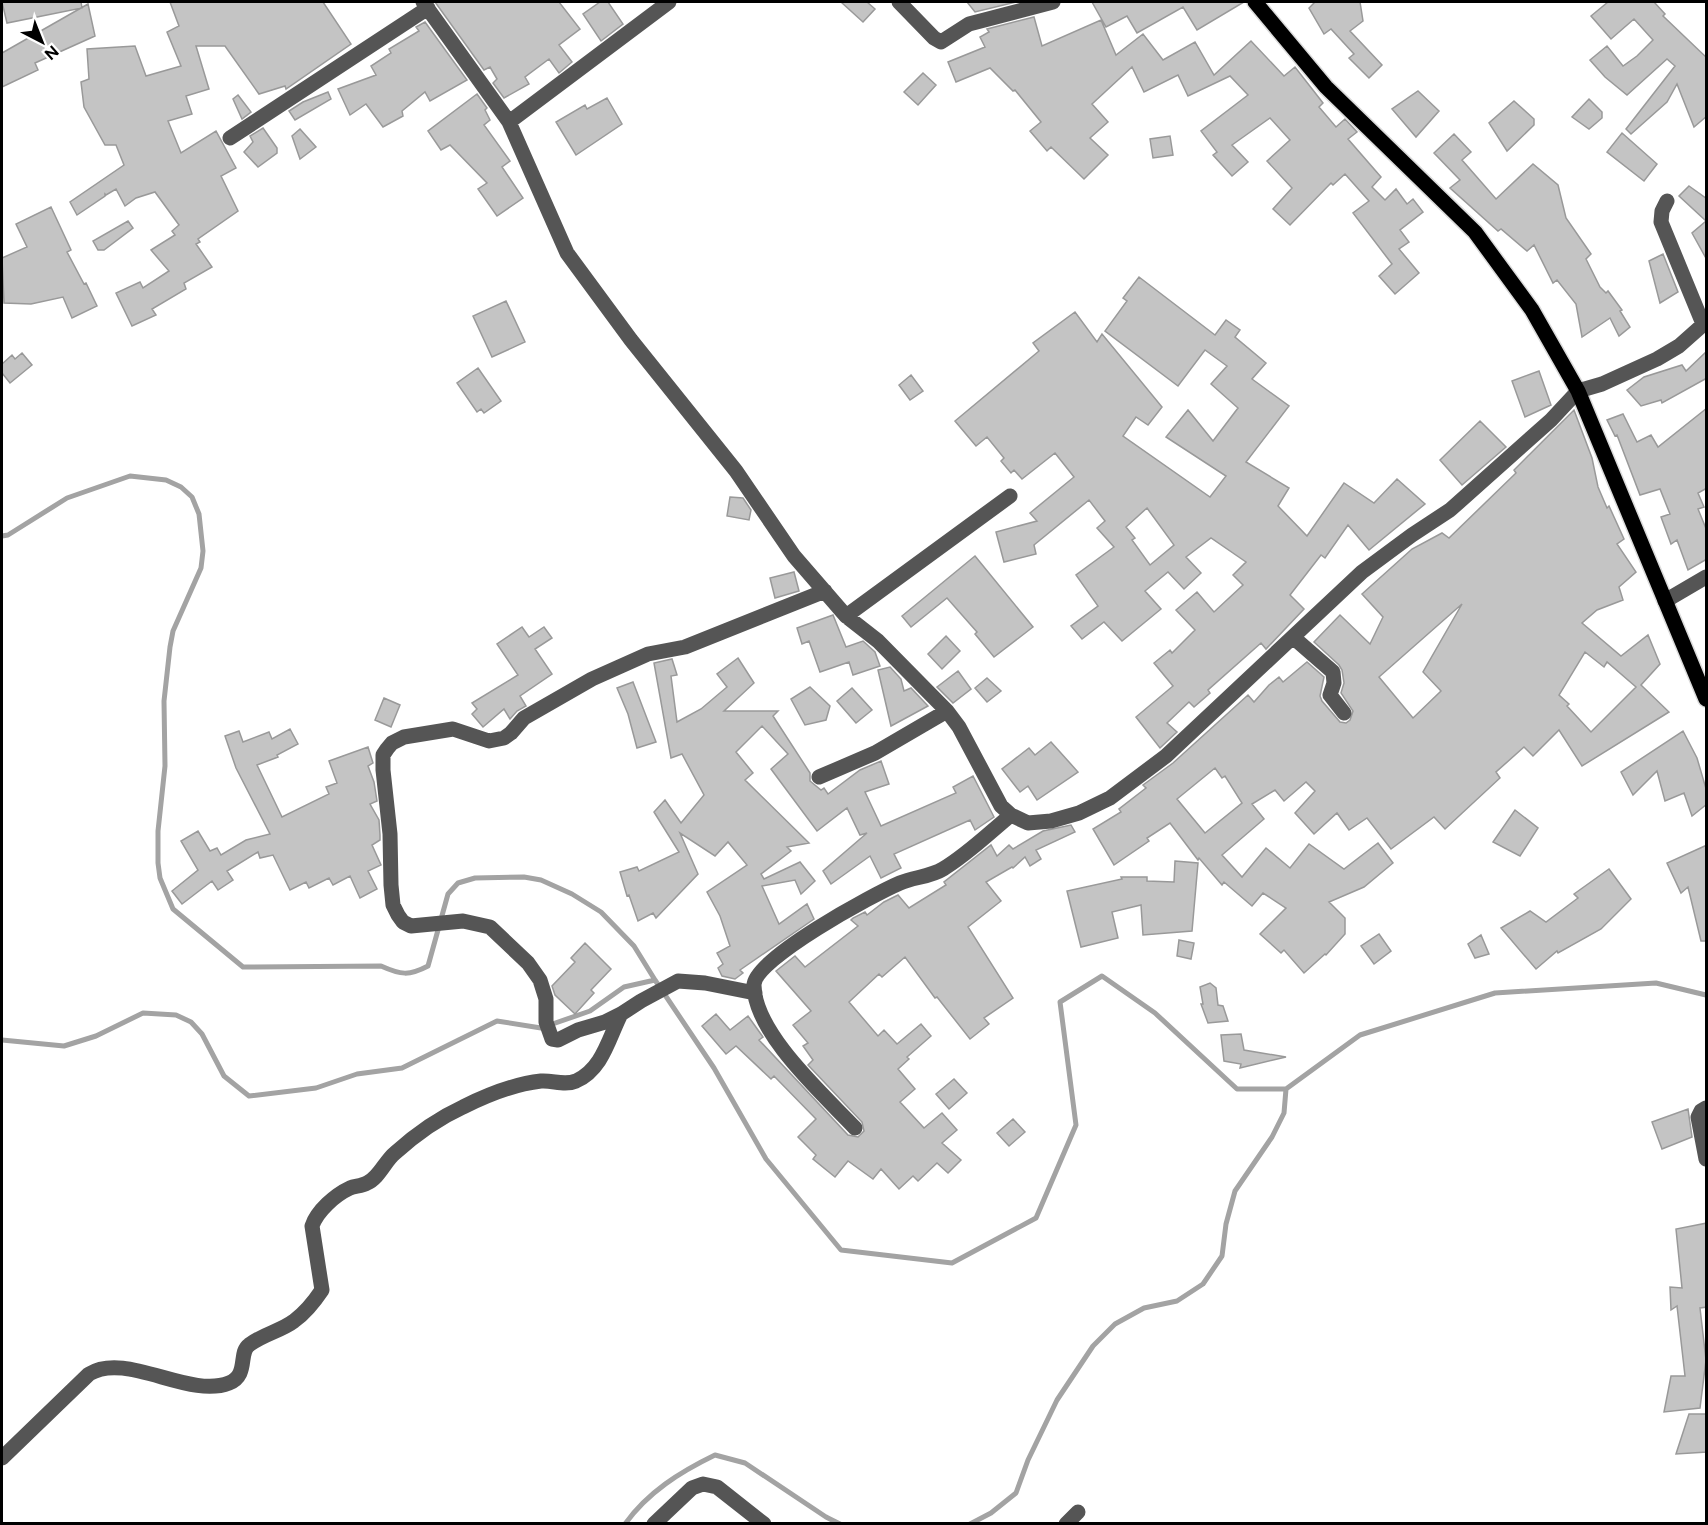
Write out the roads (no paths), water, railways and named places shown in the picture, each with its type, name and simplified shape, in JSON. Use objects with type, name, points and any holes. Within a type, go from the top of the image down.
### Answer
[{"type":"main road","points":[[1261,4],[1326,87],[1475,232],[1532,310],[1578,391],[1707,699]]},
{"type":"street","points":[[509,122],[669,2]]},
{"type":"street","points":[[899,2],[934,38],[941,42],[969,24],[1053,2]]},
{"type":"street","points":[[230,138],[425,4],[509,122],[567,253],[631,340],[736,471],[794,556],[846,616],[878,640],[947,711],[959,727],[1001,806],[1011,815],[1028,823],[1051,821],[1079,813],[1110,798],[1166,756],[1362,572],[1450,510],[1551,420],[1578,391],[1602,384],[1658,359],[1679,346],[1705,323],[1661,222],[1662,210],[1667,201]]},
{"type":"street","points":[[846,616],[1010,496]]},
{"type":"street","points":[[1665,601],[1707,577]]},
{"type":"street","points":[[755,993],[705,983],[678,981],[640,1000],[605,1022],[578,1030],[558,1041],[552,1039],[546,1022],[546,999],[540,980],[528,963],[489,927],[463,921],[411,926],[403,922],[398,915],[393,905],[391,885],[384,755],[392,742],[404,737],[453,729],[489,741],[504,738],[524,718],[592,679],[648,654],[685,647],[825,591]]},
{"type":"street","points":[[1294,638],[1333,672],[1334,683],[1330,695],[1344,713]]},
{"type":"street","points":[[819,777],[875,753],[947,711]]},
{"type":"street","points":[[855,1128],[785,1054],[762,1014],[755,993],[754,983],[757,976],[766,964],[785,950],[866,900],[903,882],[932,875],[945,868],[1011,815]]},
{"type":"street","points":[[2,1458],[89,1374],[98,1369],[135,1370],[207,1386],[229,1383],[243,1369],[244,1350],[247,1347],[293,1322],[312,1304],[322,1290],[312,1226],[331,1201],[350,1188],[367,1183],[394,1154],[439,1119],[463,1107],[508,1088],[538,1082],[568,1083],[582,1077],[599,1061],[621,1014]]},
{"type":"street","points":[[1707,1108],[1701,1111],[1698,1117],[1707,1159]]},
{"type":"street","points":[[654,1524],[692,1488],[703,1484],[717,1487],[755,1521]]},
{"type":"street","points":[[1066,1524],[1078,1512]]},
{"type":"waterway","points":[[2,536],[8,535],[67,498],[130,476],[166,480],[181,487],[192,497],[199,514],[203,551],[201,568],[173,631],[170,647],[164,701],[165,766],[158,831],[158,863],[160,878],[173,909],[243,967],[381,966],[400,973],[410,973],[428,966],[448,894],[458,883],[475,878],[524,877],[541,880],[572,894],[601,912],[634,946],[655,980]]},
{"type":"waterway","points":[[2,1040],[64,1046],[96,1036],[143,1013],[176,1015],[191,1022],[202,1034],[224,1076],[249,1096],[316,1088],[357,1074],[402,1068],[497,1021],[541,1028],[590,1011],[624,987],[655,980],[714,1068],[766,1159],[841,1250],[952,1263],[1036,1218],[1076,1125],[1060,1002],[1102,976],[1155,1013],[1237,1089],[1286,1089],[1360,1035],[1495,993],[1656,983],[1706,995]]},
{"type":"waterway","points":[[970,1524],[991,1513],[1016,1493],[1028,1460],[1057,1400],[1093,1346],[1115,1324],[1144,1308],[1177,1301],[1203,1284],[1222,1256],[1226,1224],[1235,1191],[1272,1137],[1284,1113],[1286,1089]]},
{"type":"waterway","points":[[625,1524],[654,1493],[689,1468],[715,1455],[745,1463],[840,1524]]}]
